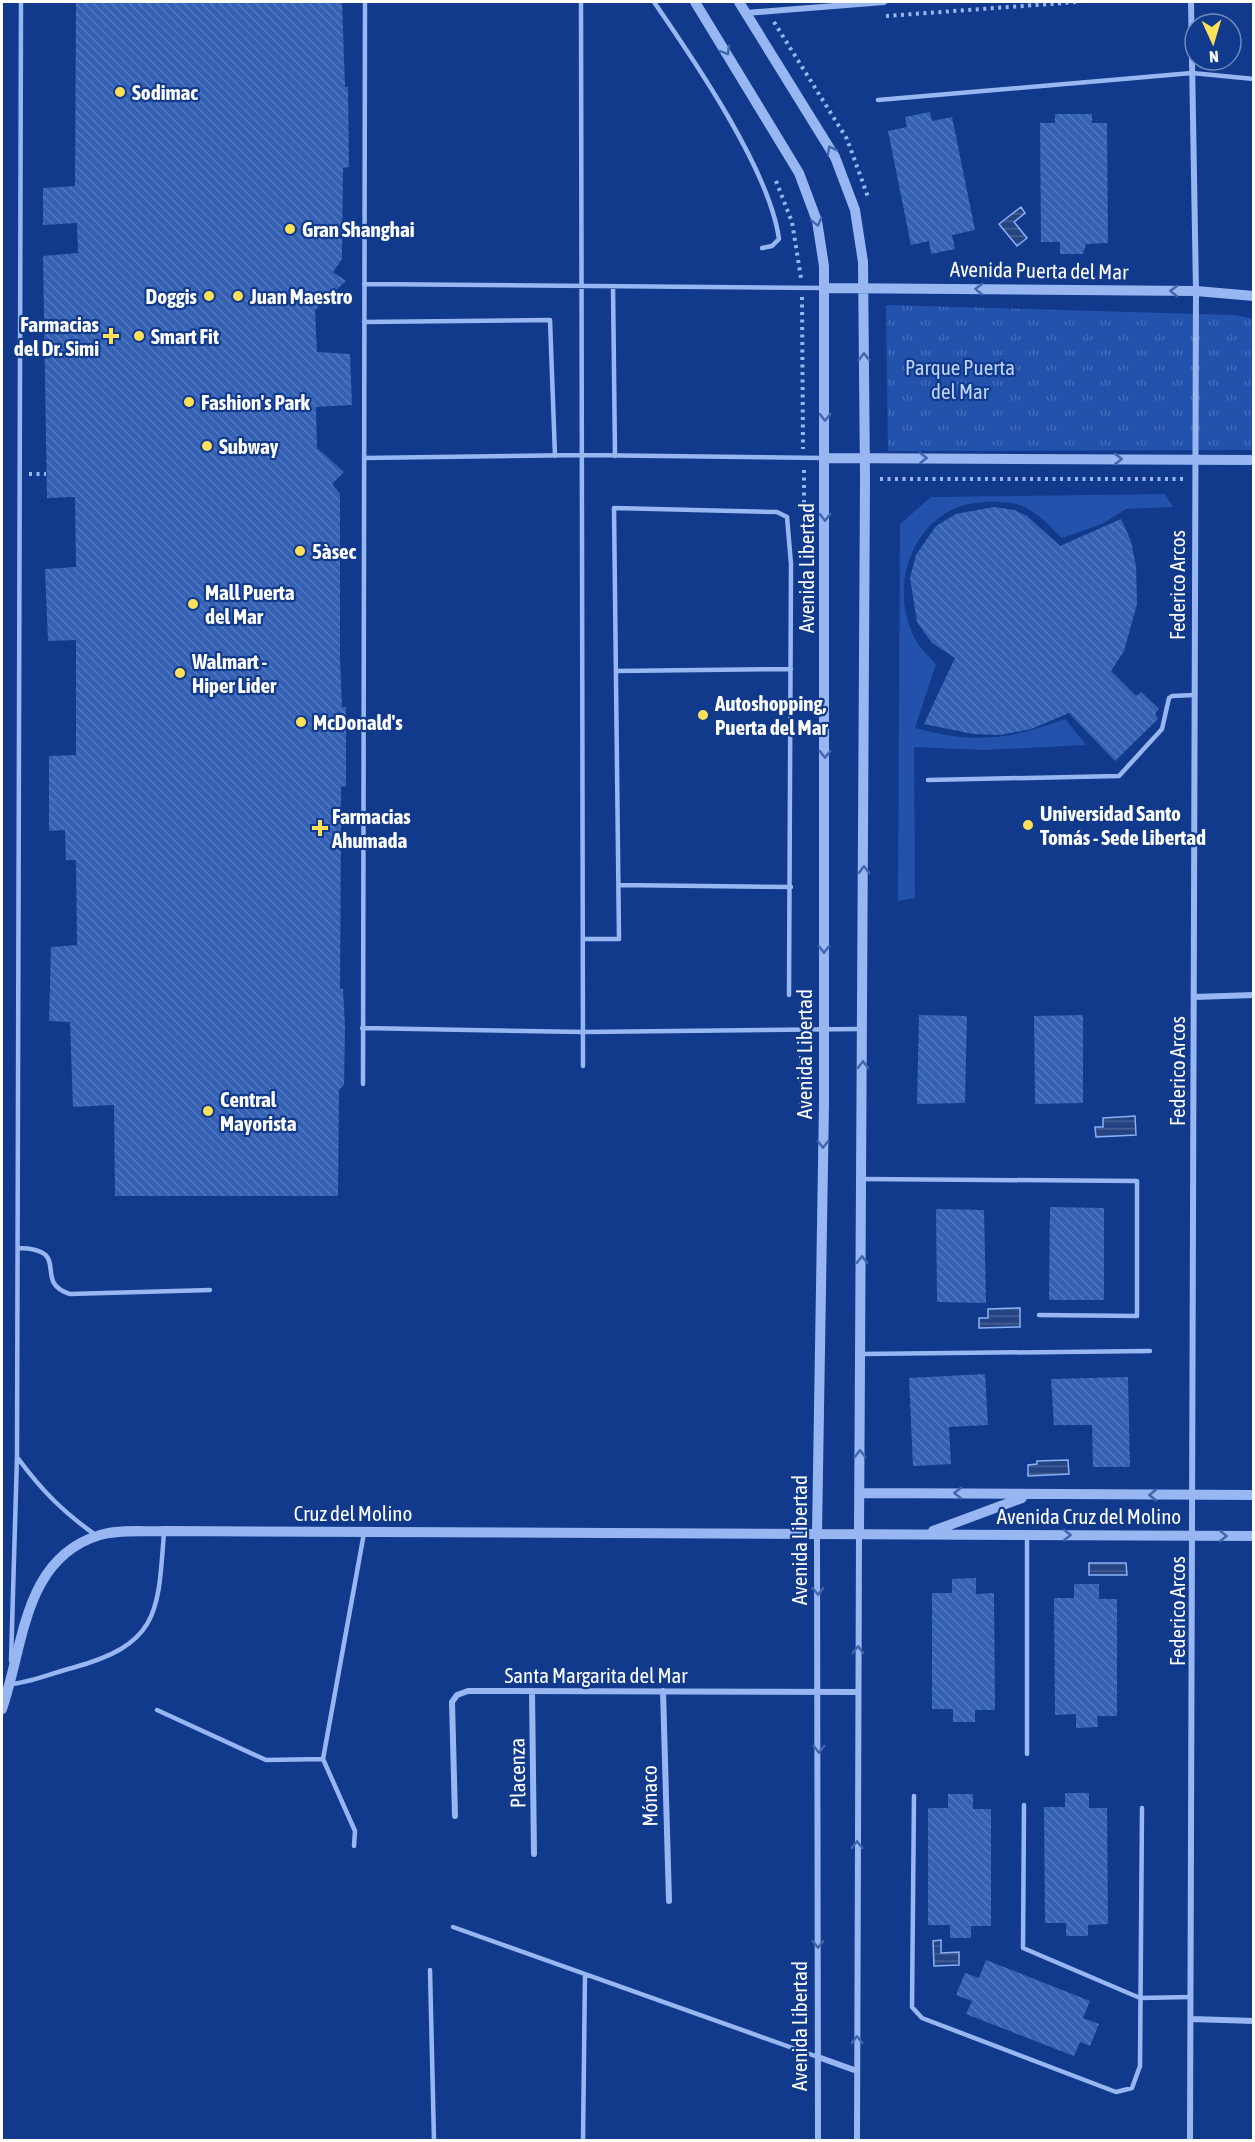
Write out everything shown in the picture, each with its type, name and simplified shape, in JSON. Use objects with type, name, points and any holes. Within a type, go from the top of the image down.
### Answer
[{"type":"street","name":"Avenida Libertad","points":[[695,2],[799,173],[817,221],[824,266],[824,1029],[818,1533],[818,2140]]},
{"type":"street","points":[[739,2],[820,132],[846,183],[860,236],[863,287],[866,479],[857,2140]]},
{"type":"street","points":[[746,13],[884,2]]},
{"type":"street","name":"Federico Arcos","points":[[1190,2140],[1194,459],[1197,291],[1191,2]]},
{"type":"street","name":"Avenida Puerta del Mar","points":[[824,288],[1197,291],[1254,296]]},
{"type":"street","points":[[825,458],[1254,460]]},
{"type":"street","points":[[1194,997],[1254,995]]},
{"type":"street","name":"Avenida Cruz del Molino","points":[[860,1493],[1254,1496]]},
{"type":"street","name":"Avenida Cruz del Molino","points":[[924,1534],[1004,1503],[1040,1494]]},
{"type":"street","name":"Cruz del Molino","points":[[2,1709],[10,1685],[24,1619],[36,1588],[67,1552],[97,1536],[164,1531],[818,1533]]},
{"type":"street","name":"Avenida Cruz del Molino","points":[[818,1533],[1254,1536]]},
{"type":"street","name":"Santa Margarita del Mar","points":[[455,1816],[452,1701],[457,1695],[468,1691],[858,1692]]},
{"type":"street","name":"Placenza","points":[[532,1691],[534,1854]]},
{"type":"street","name":"Mónaco","points":[[663,1691],[669,1901]]},
{"type":"street","points":[[1191,2019],[1254,2021]]},
{"type":"street","points":[[818,2057],[857,2071]]},
{"type":"lane","points":[[21,2],[17,1457],[10,1685],[104,1659],[126,1648],[151,1619],[159,1598],[164,1531]]},
{"type":"lane","points":[[363,1084],[365,2]]},
{"type":"lane","points":[[581,2],[583,1065]]},
{"type":"lane","points":[[654,2],[740,139],[762,186],[779,239],[772,246],[762,248]]},
{"type":"lane","points":[[878,100],[1192,73],[1254,79]]},
{"type":"lane","points":[[364,284],[824,288]]},
{"type":"lane","points":[[613,286],[615,456]]},
{"type":"lane","points":[[364,322],[550,320],[555,456]]},
{"type":"lane","points":[[364,458],[582,455],[825,458]]},
{"type":"lane","points":[[584,939],[619,939],[614,508],[777,512],[787,517],[791,564],[789,995]]},
{"type":"lane","points":[[616,670],[791,669]]},
{"type":"lane","points":[[928,780],[1119,776],[1162,729],[1169,698],[1194,695]]},
{"type":"lane","points":[[619,885],[791,886]]},
{"type":"lane","points":[[362,1028],[584,1032],[863,1029]]},
{"type":"lane","points":[[863,1179],[1137,1181],[1137,1316],[1039,1315]]},
{"type":"lane","points":[[18,1248],[36,1248],[45,1252],[50,1260],[52,1280],[59,1291],[70,1294],[210,1290]]},
{"type":"lane","points":[[861,1354],[1150,1351]]},
{"type":"lane","points":[[17,1457],[42,1490],[65,1514],[97,1536]]},
{"type":"lane","points":[[354,1846],[356,1831],[323,1759],[364,1533]]},
{"type":"lane","points":[[1027,1535],[1027,1754]]},
{"type":"lane","points":[[157,1710],[248,1754],[266,1760],[323,1759]]},
{"type":"lane","points":[[914,1796],[912,2007],[922,2018],[1116,2092],[1132,2088],[1140,2066],[1142,1808]]},
{"type":"lane","points":[[1024,1805],[1023,1948],[1140,1998],[1191,1997]]},
{"type":"lane","points":[[453,1927],[818,2057]]},
{"type":"lane","points":[[430,1970],[434,2140]]},
{"type":"lane","points":[[583,2140],[585,1974]]},
{"type":"path","points":[[880,16],[1077,2]]},
{"type":"path","points":[[775,24],[787,23]]},
{"type":"path","points":[[866,479],[1194,478]]},
{"type":"path","points":[[800,1060],[801,1104]]},
{"type":"green space","name":"Parque Puerta del Mar","points":[[886,305],[1235,315],[1253,319],[1253,450],[888,451]]},
{"type":"green space","points":[[1165,494],[1173,507],[1126,509],[1102,524],[1062,538],[1039,516],[1025,507],[997,502],[961,506],[940,517],[923,533],[912,554],[905,576],[904,600],[909,624],[920,647],[936,664],[915,728],[955,736],[991,737],[1026,732],[1065,719],[1086,745],[984,750],[914,747],[915,898],[898,901],[900,524],[931,497]]},
{"type":"shaded area","points":[[1021,207],[1025,213],[1014,222],[1027,238],[1017,246],[999,224]]},
{"type":"shaded area","points":[[1135,1116],[1136,1135],[1096,1137],[1095,1127],[1103,1127],[1103,1118]]},
{"type":"shaded area","points":[[1020,1308],[1020,1327],[979,1328],[979,1318],[988,1318],[988,1309]]},
{"type":"shaded area","points":[[1068,1460],[1069,1474],[1028,1476],[1028,1465],[1037,1464],[1037,1461]]},
{"type":"shaded area","points":[[1089,1563],[1126,1563],[1127,1575],[1089,1575]]},
{"type":"shaded area","points":[[941,1940],[941,1953],[959,1952],[959,1965],[934,1966],[933,1941]]},
{"type":"building","name":"Mall Puerta del Mar","points":[[76,2],[342,2],[345,87],[348,87],[349,167],[343,168],[342,259],[333,272],[346,281],[315,310],[317,352],[350,354],[352,405],[316,407],[317,448],[344,472],[332,484],[340,494],[340,659],[342,707],[346,707],[346,786],[341,787],[340,989],[343,989],[345,1026],[344,1085],[339,1090],[338,1196],[115,1196],[114,1105],[73,1107],[70,1022],[49,1021],[51,947],[77,945],[76,860],[66,860],[65,830],[49,831],[49,756],[76,755],[76,640],[48,641],[45,569],[76,567],[75,497],[47,498],[43,256],[78,253],[77,223],[43,225],[43,188],[75,186]]},
{"type":"building","points":[[930,112],[932,121],[952,117],[975,230],[952,235],[955,249],[931,254],[929,241],[911,245],[888,131],[907,127],[905,117]]},
{"type":"building","points":[[1055,114],[1092,114],[1092,123],[1107,123],[1108,243],[1086,244],[1083,254],[1060,254],[1060,242],[1041,242],[1040,123],[1055,123]]},
{"type":"building","points":[[994,507],[1014,510],[1027,516],[1060,546],[1121,519],[1131,541],[1136,566],[1137,604],[1124,651],[1111,671],[1136,696],[1141,692],[1159,709],[1155,714],[1158,719],[1115,761],[1069,713],[1031,729],[1000,735],[973,734],[924,724],[955,658],[932,643],[917,622],[910,578],[916,555],[936,526],[956,514]]},
{"type":"building","points":[[919,1015],[967,1016],[965,1103],[917,1104]]},
{"type":"building","points":[[1083,1015],[1083,1103],[1035,1104],[1034,1016]]},
{"type":"building","points":[[1050,1207],[1104,1208],[1104,1300],[1049,1300]]},
{"type":"building","points":[[936,1209],[984,1210],[986,1303],[937,1302]]},
{"type":"building","points":[[985,1374],[988,1425],[949,1427],[951,1464],[913,1466],[909,1378]]},
{"type":"building","points":[[1128,1377],[1130,1467],[1093,1467],[1092,1425],[1054,1425],[1051,1379]]},
{"type":"building","points":[[976,1578],[976,1594],[994,1593],[995,1710],[975,1710],[975,1722],[953,1722],[953,1709],[932,1709],[932,1593],[952,1593],[952,1579]]},
{"type":"building","points":[[1074,1584],[1099,1584],[1099,1599],[1117,1599],[1117,1716],[1097,1716],[1098,1727],[1076,1728],[1076,1714],[1055,1715],[1054,1598],[1074,1598]]},
{"type":"building","points":[[1065,1793],[1089,1793],[1089,1808],[1107,1808],[1108,1924],[1088,1925],[1088,1936],[1066,1936],[1066,1923],[1045,1923],[1044,1807],[1065,1807]]},
{"type":"building","points":[[948,1794],[973,1794],[973,1809],[991,1809],[991,1926],[971,1926],[971,1938],[950,1938],[950,1925],[928,1925],[928,1808],[948,1808]]},
{"type":"building","points":[[986,1960],[1090,2001],[1083,2018],[1099,2024],[1090,2046],[1080,2042],[1074,2056],[966,2014],[972,2001],[956,1995],[965,1973],[979,1978]]},
{"type":"place","name":"Sodimac","points":[[120,92]]},
{"type":"place","name":"Gran Shanghai","points":[[290,229]]},
{"type":"place","name":"Doggis","points":[[209,296]]},
{"type":"place","name":"Juan Maestro","points":[[238,296]]},
{"type":"place","name":"Farmacias del Dr. Simi","points":[[111,336]]},
{"type":"place","name":"Smart Fit","points":[[139,336]]},
{"type":"place","name":"Fashion's Park","points":[[189,402]]},
{"type":"place","name":"Subway","points":[[207,446]]},
{"type":"place","name":"5àsec","points":[[300,551]]},
{"type":"place","name":"Mall Puerta del Mar","points":[[193,604]]},
{"type":"place","name":"Walmart - Hiper Lider","points":[[180,673]]},
{"type":"place","name":"Autoshopping, Puerta del Mar","points":[[703,715]]},
{"type":"place","name":"McDonald's","points":[[301,722]]},
{"type":"place","name":"Universidad Santo Tomás - Sede Libertad","points":[[1028,825]]},
{"type":"place","name":"Farmacias Ahumada","points":[[320,828]]},
{"type":"place","name":"Central Mayorista","points":[[208,1111]]}]
